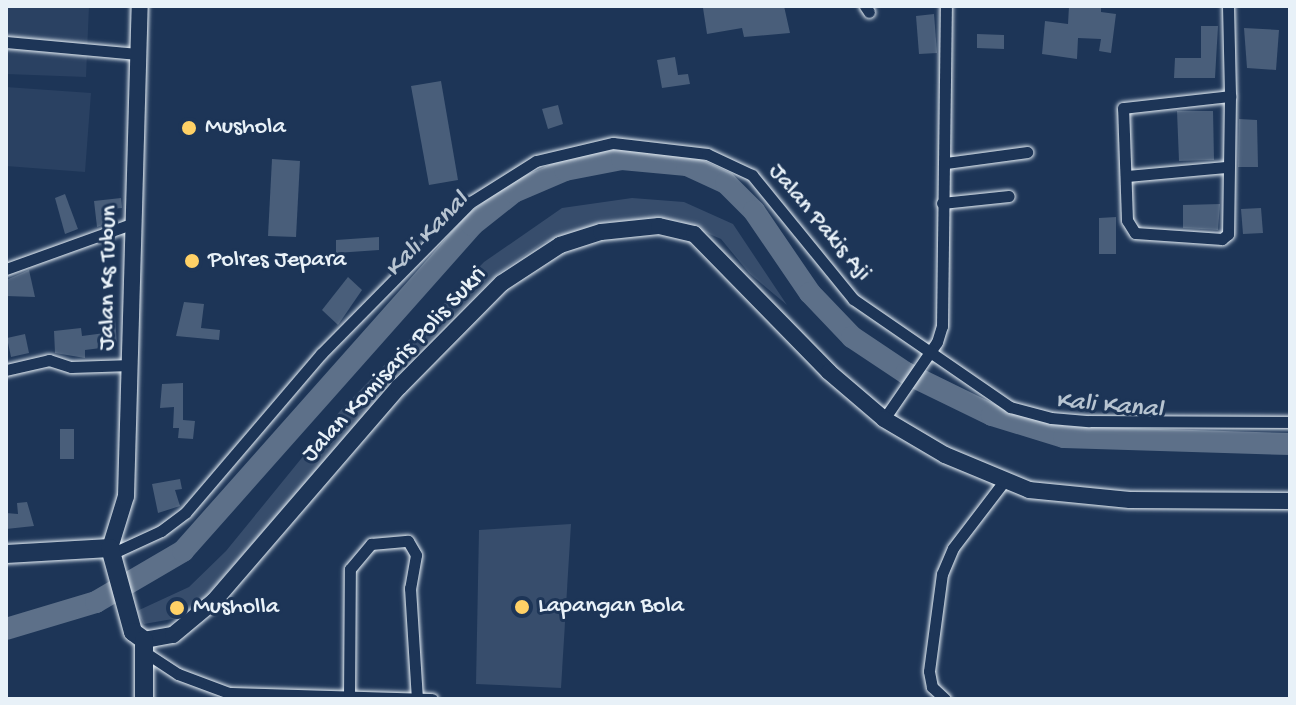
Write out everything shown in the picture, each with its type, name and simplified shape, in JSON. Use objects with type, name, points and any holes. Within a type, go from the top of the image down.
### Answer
[{"type":"main road","name":"Jalan Ks Tubun","points":[[111,554],[126,496],[140,6]]},
{"type":"main road","name":"Jalan Komisaris Polis Sukri","points":[[143,645],[168,638],[195,619],[399,387],[502,283],[539,256],[581,236],[659,226],[694,234],[829,372],[945,455],[1005,480],[1065,497],[1290,501]]},
{"type":"main road","points":[[6,554],[111,554],[133,619],[133,632],[143,645],[144,699]]},
{"type":"street","points":[[887,413],[931,352],[945,309],[942,203],[946,163],[946,6]]},
{"type":"street","points":[[1228,6],[1230,96],[1226,167],[1228,234],[1222,239],[1135,233],[1127,220],[1123,108],[1230,96]]},
{"type":"street","points":[[6,42],[137,54]]},
{"type":"street","name":"Jalan Pakis Aji","points":[[111,554],[161,531],[186,512],[321,354],[438,230],[527,165],[576,148],[656,144],[739,167],[776,199],[853,299],[986,394],[1051,418],[1290,422]]},
{"type":"street","points":[[946,163],[1027,152]]},
{"type":"street","points":[[1127,176],[1226,167]]},
{"type":"street","points":[[942,203],[1009,196]]},
{"type":"street","points":[[6,269],[134,223]]},
{"type":"street","points":[[6,370],[49,360],[71,367],[131,365]]},
{"type":"street","points":[[945,699],[934,690],[929,671],[942,574],[953,548],[1005,480]]},
{"type":"street","points":[[349,698],[350,569],[371,544],[408,541],[415,551],[410,588],[417,698]]},
{"type":"street","points":[[143,645],[178,674],[229,693],[432,699]]},
{"type":"shaded area","points":[[6,6],[89,6],[86,77],[6,74]]},
{"type":"shaded area","points":[[6,87],[91,93],[85,172],[6,166]]},
{"type":"shaded area","points":[[632,198],[684,202],[733,224],[787,305],[749,273],[721,239],[679,221],[607,222],[543,243],[499,273],[394,375],[361,421],[196,607],[184,617],[144,624],[137,611],[189,587],[226,551],[340,411],[484,262],[562,208]]},
{"type":"shaded area","name":"Lapangan Bola","points":[[571,524],[561,688],[476,684],[479,530]]},
{"type":"building","points":[[784,6],[790,33],[744,37],[742,28],[707,34],[703,8]]},
{"type":"building","points":[[1069,6],[1101,6],[1101,12],[1116,14],[1111,53],[1099,51],[1101,39],[1078,38],[1077,59],[1042,54],[1045,21],[1068,24]]},
{"type":"building","points":[[934,14],[937,53],[919,54],[916,16]]},
{"type":"building","points":[[1201,26],[1218,26],[1215,78],[1174,78],[1175,58],[1201,58]]},
{"type":"building","points":[[1244,28],[1279,30],[1276,70],[1247,68]]},
{"type":"building","points":[[977,34],[1004,35],[1004,49],[977,48]]},
{"type":"building","points":[[675,57],[678,75],[688,74],[690,84],[662,88],[657,60]]},
{"type":"building","points":[[441,81],[458,180],[429,185],[411,86]]},
{"type":"building","points":[[558,105],[563,124],[548,129],[542,109]]},
{"type":"building","points":[[1177,111],[1213,111],[1214,160],[1179,161]]},
{"type":"building","points":[[1239,119],[1257,120],[1258,167],[1238,167]]},
{"type":"building","points":[[272,159],[300,161],[296,237],[268,236]]},
{"type":"building","points":[[65,194],[78,229],[65,234],[55,198]]},
{"type":"building","points":[[121,198],[122,208],[112,209],[114,221],[97,227],[94,201]]},
{"type":"building","points":[[1220,204],[1218,230],[1183,228],[1183,205]]},
{"type":"building","points":[[1261,208],[1263,233],[1243,234],[1241,209]]},
{"type":"building","points":[[1116,217],[1116,254],[1099,254],[1099,218]]},
{"type":"building","points":[[379,237],[379,250],[336,253],[336,240]]},
{"type":"building","points":[[29,270],[35,297],[6,296],[6,280]]},
{"type":"building","points":[[348,277],[362,290],[338,325],[322,310]]},
{"type":"building","points":[[184,302],[204,304],[201,328],[220,330],[219,340],[176,336]]},
{"type":"building","points":[[115,316],[117,346],[85,350],[85,358],[55,353],[54,331],[81,328],[82,336],[105,333],[103,318]]},
{"type":"building","points":[[25,334],[29,353],[11,357],[7,338]]},
{"type":"building","points":[[183,383],[183,420],[195,421],[193,439],[178,438],[179,428],[173,428],[174,407],[160,408],[162,384]]},
{"type":"building","points":[[60,429],[74,429],[74,459],[60,459]]},
{"type":"building","points":[[180,479],[182,489],[175,490],[180,506],[158,513],[152,484]]},
{"type":"building","points":[[27,502],[34,526],[6,529],[6,513],[18,514],[17,503]]},
{"type":"waterway","name":"Kali Kanal","points":[[6,629],[96,602],[183,551],[472,225],[514,192],[565,170],[622,159],[687,165],[726,183],[754,211],[810,293],[852,337],[906,373],[992,415],[1064,437],[1290,444]]},
{"type":"place","name":"Mushola","points":[[189,128]]},
{"type":"place","name":"Polres Jepara","points":[[192,261]]},
{"type":"place","name":"Lapangan Bola","points":[[522,607]]},
{"type":"place","name":"Musholla","points":[[177,608]]}]
